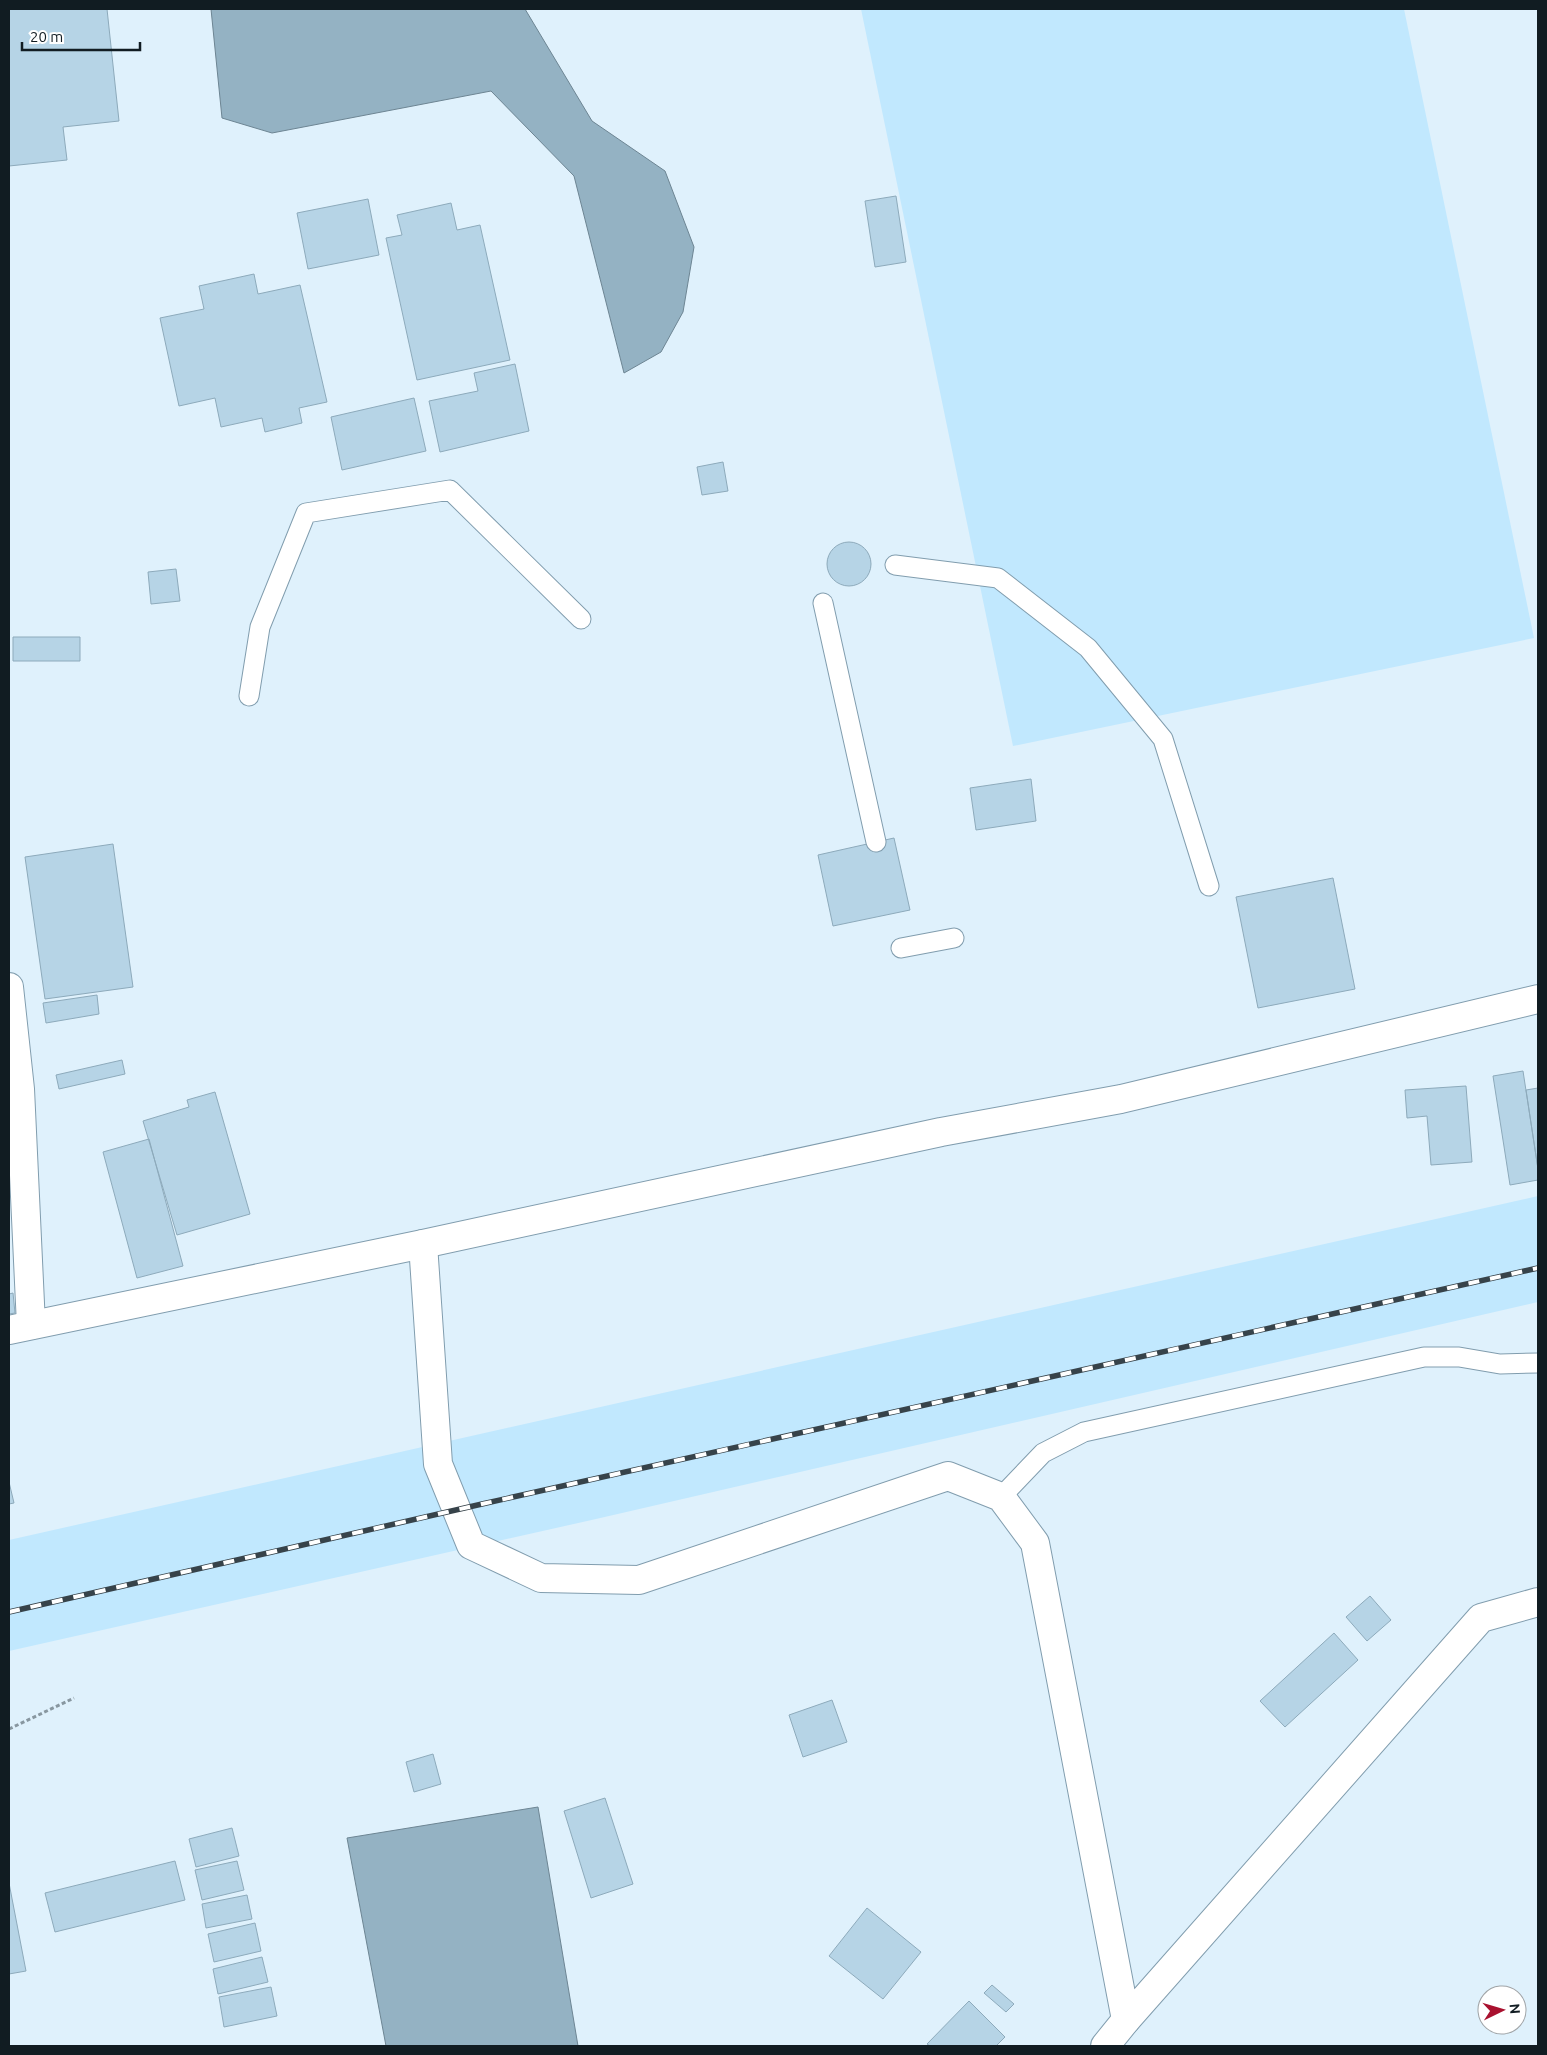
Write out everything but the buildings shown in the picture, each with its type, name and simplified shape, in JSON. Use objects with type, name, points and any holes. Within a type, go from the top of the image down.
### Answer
[{"type":"street","points":[[9,987],[20,1088],[20,1327],[423,1244],[941,1132],[1121,1099],[1538,999]]},
{"type":"street","points":[[423,1244],[438,1464],[471,1545],[541,1578],[639,1580],[948,1476],[1001,1497],[1034,1543],[1126,2020]]},
{"type":"street","points":[[1105,2046],[1481,1618],[1538,1602]]},
{"type":"lane","points":[[249,696],[260,627],[306,513],[450,490],[581,619]]},
{"type":"lane","points":[[895,565],[998,578],[1088,648],[1163,739],[1209,886]]},
{"type":"lane","points":[[823,603],[876,842]]},
{"type":"lane","points":[[901,948],[954,938]]},
{"type":"lane","points":[[1001,1497],[1043,1453],[1084,1432],[1424,1357],[1459,1357],[1500,1364],[1538,1363]]},
{"type":"path","points":[[9,1729],[74,1698]]},
{"type":"shaded area","points":[[211,9],[525,9],[592,121],[665,171],[694,247],[683,312],[661,352],[624,373],[574,176],[491,91],[272,133],[222,118]]},
{"type":"shaded area","points":[[861,9],[1404,9],[1534,638],[1013,746]]},
{"type":"shaded area","points":[[1538,1196],[1538,1302],[596,1519],[9,1651],[9,1540]]},
{"type":"shaded area","points":[[538,1807],[578,2046],[386,2046],[347,1838]]},
{"type":"railway","points":[[9,1612],[482,1504],[1538,1268]]}]
